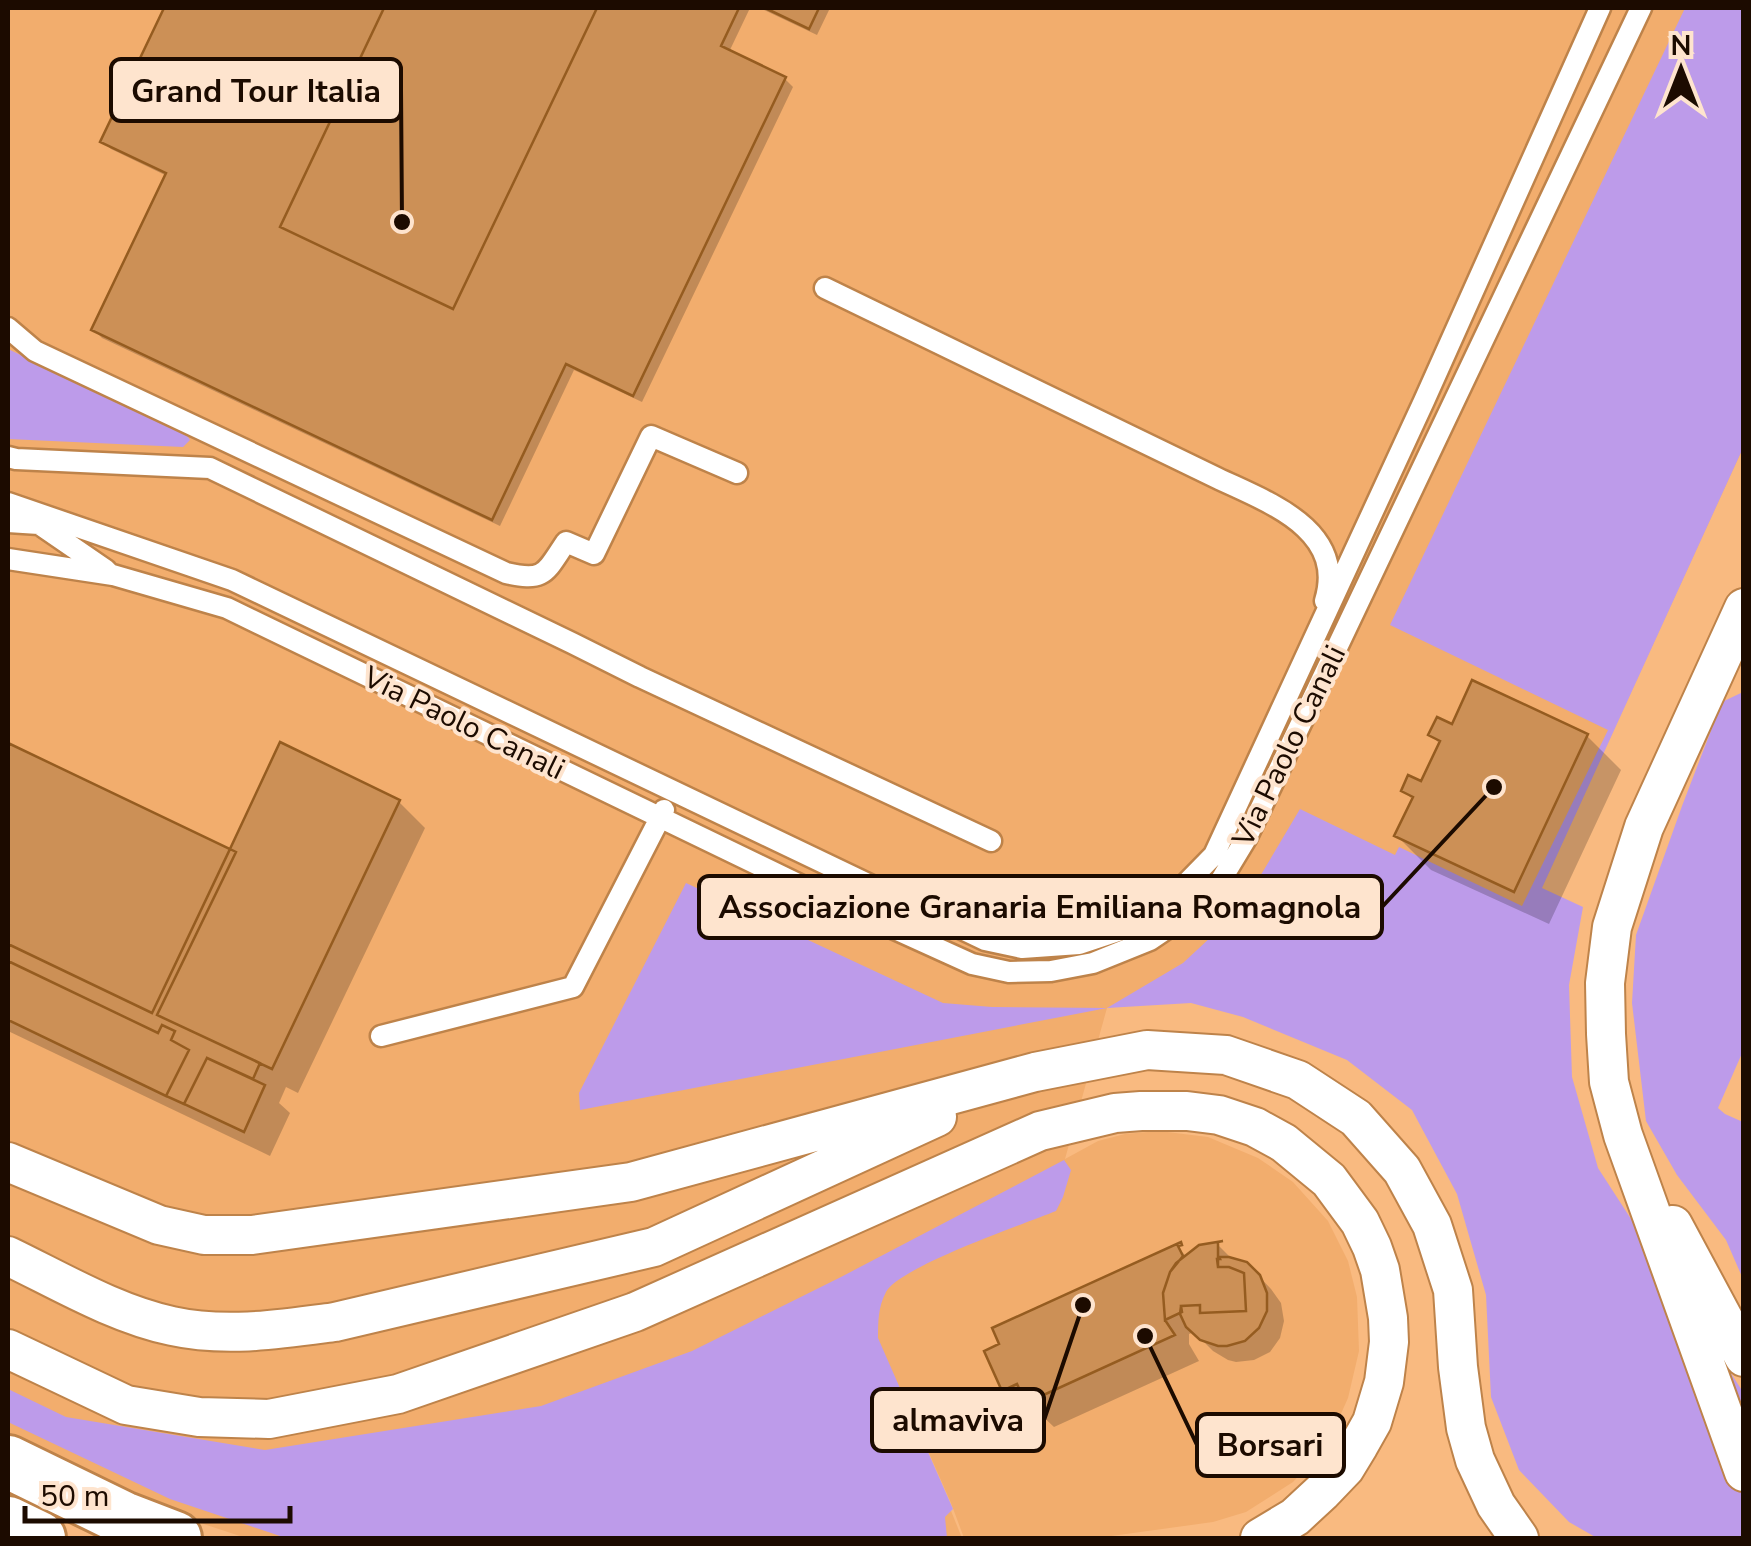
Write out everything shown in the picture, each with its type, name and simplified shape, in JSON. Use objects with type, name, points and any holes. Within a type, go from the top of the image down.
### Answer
[{"type":"main road","points":[[8,1462],[122,1518],[174,1538]]},
{"type":"main road","points":[[8,1523],[39,1538]]},
{"type":"street","points":[[1744,608],[1644,827],[1612,927],[1605,982],[1609,1082],[1623,1136],[1744,1472]]},
{"type":"street","points":[[8,1162],[159,1226],[204,1235],[252,1236],[631,1182],[1035,1072],[1147,1050],[1226,1056],[1298,1080],[1356,1118],[1402,1170],[1432,1226],[1453,1290],[1466,1428],[1475,1460],[1519,1538]]},
{"type":"street","points":[[8,1256],[126,1312],[173,1326],[229,1332],[335,1322],[654,1247],[1035,1072]]},
{"type":"street","points":[[8,1349],[126,1405],[199,1417],[270,1419],[398,1394],[635,1312],[1040,1131],[1115,1113],[1203,1113],[1255,1127],[1284,1143],[1329,1180],[1360,1222],[1386,1296],[1389,1342],[1384,1382],[1376,1412],[1360,1446],[1345,1468],[1296,1516],[1260,1538]]},
{"type":"street","points":[[1623,1136],[1744,1357]]},
{"type":"lane","points":[[8,503],[232,580],[985,940],[1022,948],[1079,944],[1121,930],[1164,905],[1214,856],[1424,402],[1600,8]]},
{"type":"lane","name":"Via Paolo Canali","points":[[8,558],[113,575],[227,608],[972,964],[1009,972],[1050,971],[1093,962],[1150,940],[1184,917],[1221,880],[1247,837],[1641,8]]},
{"type":"lane","points":[[824,288],[1272,502],[1300,522],[1328,562],[1328,593],[1313,642]]},
{"type":"lane","points":[[8,328],[36,351],[506,572],[530,578],[547,570],[566,542],[594,554],[651,436],[736,473]]},
{"type":"lane","points":[[8,457],[210,468],[640,677],[991,841]]},
{"type":"lane","points":[[8,522],[39,524],[113,575]]},
{"type":"lane","points":[[380,1036],[573,987],[674,792]]},
{"type":"shaded area","points":[[8,8],[1743,8],[1743,448],[1513,950],[1107,1008],[1065,1159],[1098,1141],[1125,1134],[1159,1131],[1208,1137],[1258,1158],[1293,1182],[1328,1221],[1348,1261],[1357,1297],[1359,1351],[1348,1398],[1327,1445],[1293,1482],[1246,1512],[1213,1522],[1097,1538],[964,1538],[910,1410],[962,1538],[246,1538],[149,1506],[8,1437]]},
{"type":"shaded area","points":[[1685,8],[1743,8],[1743,448],[1542,888],[1583,907],[1569,985],[1572,1077],[1598,1168],[1743,1392],[1743,1538],[1597,1538],[1569,1522],[1519,1470],[1491,1397],[1486,1295],[1457,1194],[1412,1110],[1347,1060],[1243,1017],[1191,1003],[1107,1008],[1183,963],[1240,910],[1300,809],[1395,855],[1399,847],[1522,906],[1608,730],[1390,625]]},
{"type":"shaded area","points":[[8,349],[186,434],[190,440],[183,447],[8,439]]},
{"type":"shaded area","points":[[1743,692],[1743,1051],[1718,1108],[1743,1122],[1743,1279],[1726,1240],[1677,1175],[1646,1121],[1632,1003],[1636,935],[1682,806],[1722,702]]},
{"type":"shaded area","points":[[686,883],[943,1003],[1107,1008],[580,1110],[579,1093]]},
{"type":"shaded area","points":[[1064,1160],[1071,1170],[1056,1211],[914,1271],[896,1282],[881,1303],[878,1338],[953,1509],[945,1517],[947,1538],[286,1538],[170,1499],[8,1422],[8,1389],[66,1417],[265,1450],[541,1406],[692,1351]]},
{"type":"building","points":[[164,8],[384,8],[280,227],[453,309],[597,8],[739,8],[721,46],[786,77],[633,396],[566,364],[492,520],[91,330],[166,173],[100,142]]},
{"type":"building","points":[[384,8],[597,8],[453,309],[280,227]]},
{"type":"building","points":[[765,8],[819,8],[809,29]]},
{"type":"building","points":[[1472,680],[1588,734],[1514,892],[1394,836],[1413,797],[1401,791],[1408,775],[1421,781],[1440,741],[1428,735],[1437,717],[1452,724]]},
{"type":"building","points":[[280,742],[400,800],[272,1069],[157,1015],[236,852],[230,849]]},
{"type":"building","points":[[8,743],[230,849],[152,1013],[8,944]]},
{"type":"building","points":[[230,849],[236,852],[157,1015],[260,1063],[253,1079],[207,1058],[184,1104],[166,1096],[189,1050],[171,1040],[175,1031],[162,1025],[158,1033],[8,961],[8,944],[152,1013]]},
{"type":"building","points":[[8,961],[158,1033],[162,1025],[175,1031],[171,1040],[189,1050],[166,1096],[8,1020]]},
{"type":"building","points":[[207,1058],[265,1085],[244,1132],[184,1104]]},
{"type":"building","points":[[1223,1241],[1218,1242],[1218,1267],[1244,1273],[1246,1311],[1200,1313],[1200,1305],[1181,1306],[1182,1312],[1165,1320],[1163,1293],[1176,1263],[1199,1245]]},
{"type":"building","points":[[1181,1242],[1178,1246],[1183,1256],[1170,1272],[1163,1293],[1165,1320],[1175,1335],[1026,1403],[1017,1384],[1002,1391],[984,1351],[999,1344],[992,1328]]},
{"type":"building","points":[[1219,1257],[1247,1262],[1260,1275],[1267,1293],[1267,1311],[1259,1328],[1245,1341],[1227,1346],[1200,1340],[1186,1327],[1180,1314],[1181,1306],[1200,1305],[1200,1313],[1246,1311],[1244,1273],[1218,1267]]},
{"type":"place","name":"Grand Tour Italia","points":[[402,222]]},
{"type":"place","name":"Associazione Granaria Emiliana Romagnola","points":[[1494,787]]},
{"type":"place","name":"almaviva","points":[[1083,1305]]},
{"type":"place","name":"Borsari","points":[[1145,1336]]}]
